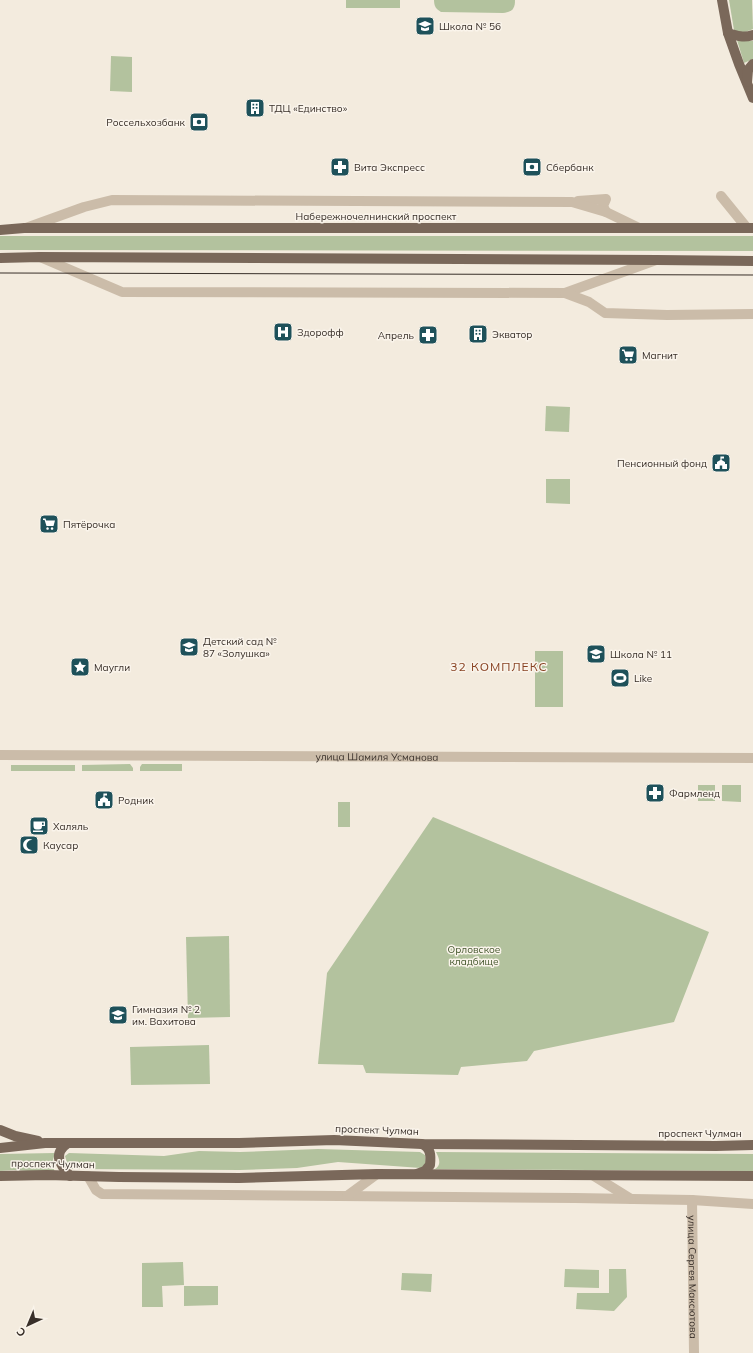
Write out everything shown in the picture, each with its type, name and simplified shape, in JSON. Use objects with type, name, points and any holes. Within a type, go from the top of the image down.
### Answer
[{"type":"main road","points":[[722,0],[728,32],[746,83],[753,98]]},
{"type":"main road","points":[[728,32],[738,37],[753,35]]},
{"type":"main road","points":[[746,83],[748,70],[753,64]]},
{"type":"main road","name":"Набережночелнинский проспект","points":[[0,230],[24,228],[750,228]]},
{"type":"main road","points":[[0,258],[753,261]]},
{"type":"main road","points":[[0,1130],[15,1136],[45,1143]]},
{"type":"main road","name":"проспект Чулман","points":[[0,1148],[45,1143],[239,1143],[334,1140],[422,1144],[753,1145]]},
{"type":"main road","points":[[68,1143],[63,1146],[59,1158],[60,1165],[70,1176]]},
{"type":"main road","points":[[417,1174],[424,1171],[430,1165],[430,1151],[422,1144]]},
{"type":"main road","name":"проспект Чулман","points":[[0,1176],[47,1175],[240,1178],[377,1174],[753,1176]]},
{"type":"street","points":[[721,196],[750,228]]},
{"type":"street","points":[[24,228],[112,200],[572,202],[606,212],[639,228]]},
{"type":"street","points":[[40,257],[122,292],[565,293],[657,260]]},
{"type":"street","points":[[565,293],[589,302],[605,313],[667,315],[753,314]]},
{"type":"street","name":"улица Шамиля Усманова","points":[[0,755],[753,758]]},
{"type":"street","points":[[348,1196],[377,1174]]},
{"type":"street","points":[[88,1176],[96,1190],[102,1194],[575,1198],[692,1200],[753,1204]]},
{"type":"street","points":[[594,1176],[632,1200]]},
{"type":"street","name":"улица Сергея Максютова","points":[[692,1200],[694,1353]]},
{"type":"green space","points":[[346,0],[400,0],[400,8],[346,8]]},
{"type":"green space","points":[[434,0],[515,0],[512,10],[503,13],[441,12],[434,4]]},
{"type":"green space","points":[[729,0],[752,0],[753,29],[744,32],[734,30]]},
{"type":"green space","points":[[737,40],[753,41],[753,59],[744,63]]},
{"type":"green space","points":[[111,56],[132,57],[132,92],[110,91]]},
{"type":"green space","points":[[0,236],[753,236],[753,251],[0,250]]},
{"type":"green space","points":[[546,406],[570,407],[569,432],[545,431]]},
{"type":"green space","points":[[546,479],[570,479],[570,504],[546,503]]},
{"type":"green space","points":[[535,651],[563,651],[563,707],[535,707]]},
{"type":"green space","points":[[130,764],[133,771],[82,771],[82,765]]},
{"type":"green space","points":[[142,764],[182,764],[182,771],[140,771]]},
{"type":"green space","points":[[11,765],[75,765],[75,771],[11,771]]},
{"type":"green space","points":[[698,785],[715,785],[715,801],[698,801]]},
{"type":"green space","points":[[722,785],[741,785],[741,802],[722,801]]},
{"type":"green space","points":[[338,802],[350,802],[350,827],[338,827]]},
{"type":"green space","name":"Орловское кладбище","points":[[433,817],[709,932],[674,1022],[534,1051],[527,1061],[461,1067],[458,1075],[366,1073],[363,1065],[318,1064],[327,973]]},
{"type":"green space","points":[[229,936],[230,1017],[188,1018],[186,937]]},
{"type":"green space","points":[[209,1045],[210,1084],[131,1085],[130,1047]]},
{"type":"green space","points":[[318,1149],[420,1152],[425,1155],[426,1163],[421,1168],[338,1162],[297,1168],[240,1170],[72,1169],[68,1166],[65,1156],[69,1153],[164,1156],[199,1151],[240,1152]]},
{"type":"green space","points":[[436,1152],[753,1154],[753,1171],[435,1169],[439,1166],[439,1159]]},
{"type":"green space","points":[[55,1153],[52,1163],[55,1173],[14,1170],[0,1171],[0,1154]]},
{"type":"green space","points":[[183,1262],[184,1285],[162,1286],[163,1307],[142,1307],[142,1263]]},
{"type":"green space","points":[[565,1269],[599,1270],[599,1288],[564,1287]]},
{"type":"green space","points":[[609,1269],[626,1269],[627,1297],[614,1311],[576,1309],[577,1293],[609,1293]]},
{"type":"green space","points":[[402,1273],[432,1274],[431,1292],[401,1290]]},
{"type":"green space","points":[[184,1286],[218,1286],[218,1305],[184,1306]]},
{"type":"tram line","points":[[0,273],[753,275]]},
{"type":"place","name":"Школа № 56","points":[[425,26]]},
{"type":"place","name":"ТДЦ «Единство»","points":[[255,108]]},
{"type":"place","name":"Россельхозбанк","points":[[199,122]]},
{"type":"place","name":"Вита Экспресс","points":[[340,167]]},
{"type":"place","name":"Сбербанк","points":[[532,167]]},
{"type":"place","name":"Здорофф","points":[[283,332]]},
{"type":"place","name":"Экватор","points":[[478,334]]},
{"type":"place","name":"Апрель","points":[[428,335]]},
{"type":"place","name":"Магнит","points":[[628,355]]},
{"type":"place","name":"Пенсионный фонд","points":[[721,463]]},
{"type":"place","name":"Пятёрочка","points":[[49,524]]},
{"type":"place","name":"Детский сад № 87 «Золушка»","points":[[189,647]]},
{"type":"place","name":"Школа № 11","points":[[596,654]]},
{"type":"place","name":"Маугли","points":[[80,667]]},
{"type":"place","name":"Like","points":[[620,678]]},
{"type":"place","name":"Фармленд","points":[[655,793]]},
{"type":"place","name":"Родник","points":[[104,800]]},
{"type":"place","name":"Халяль","points":[[39,826]]},
{"type":"place","name":"Каусар","points":[[29,845]]},
{"type":"place","name":"Гимназия № 2 им. Вахитова","points":[[118,1015]]},
{"type":"district","name":"32 КОМПЛЕКС","points":[[499,666]]}]
